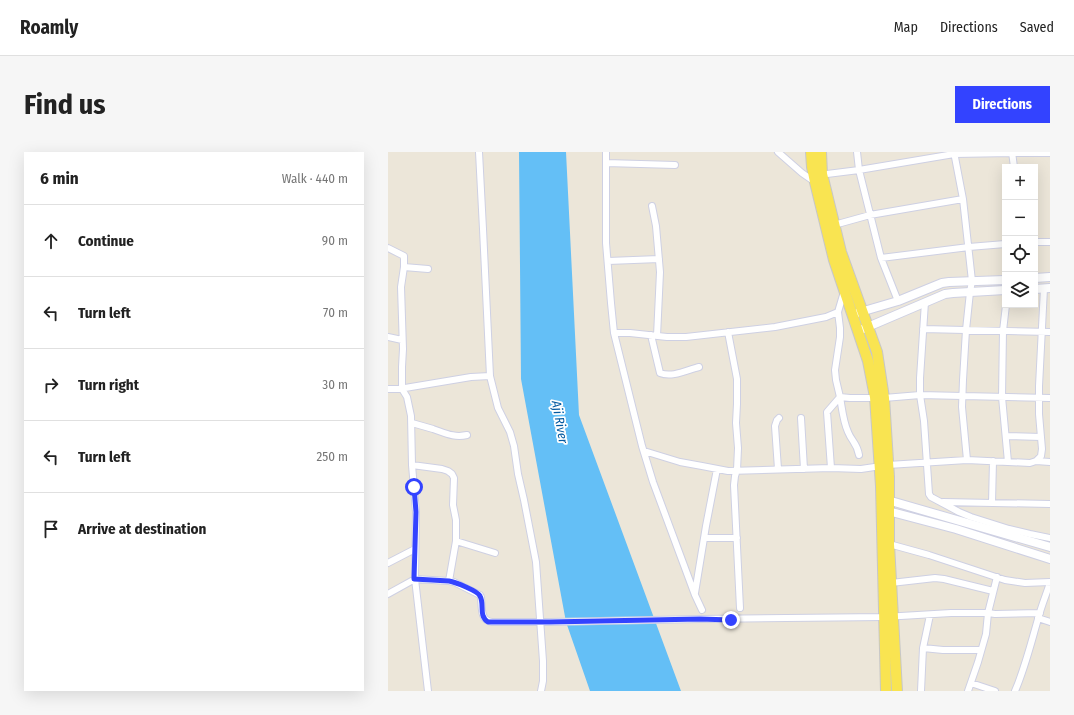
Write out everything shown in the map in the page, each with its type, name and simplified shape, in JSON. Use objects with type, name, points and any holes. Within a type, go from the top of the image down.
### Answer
[{"type":"main road","points":[[811,152],[834,260],[849,290],[857,313],[859,332],[880,397]]},
{"type":"main road","points":[[821,152],[817,177],[834,225],[849,290]]},
{"type":"main road","points":[[857,313],[868,327],[877,352],[884,465],[889,477],[885,499],[888,617],[886,691]]},
{"type":"main road","points":[[885,510],[889,544],[891,583],[888,617],[897,691]]},
{"type":"street","points":[[479,152],[490,376],[498,408],[510,432],[514,446],[518,474],[536,562],[543,662],[543,681],[540,691]]},
{"type":"street","points":[[606,152],[606,243],[610,303],[614,333],[653,482],[702,610]]},
{"type":"street","points":[[778,152],[802,173],[817,177],[954,153],[1050,153]]},
{"type":"street","points":[[856,152],[859,170],[881,258],[898,301]]},
{"type":"street","points":[[1012,152],[1014,164]]},
{"type":"street","points":[[954,153],[963,199],[972,281],[966,330],[962,407],[967,460]]},
{"type":"street","points":[[606,163],[675,165]]},
{"type":"street","points":[[834,225],[870,215],[963,199]]},
{"type":"street","points":[[652,206],[656,226],[660,272],[659,301],[654,336],[660,373],[670,375],[699,366]]},
{"type":"street","points":[[1038,242],[1050,242]]},
{"type":"street","points":[[881,258],[1002,244]]},
{"type":"street","points":[[388,248],[404,256],[401,287],[402,389],[407,396],[412,423],[412,466],[416,512],[414,579],[428,691]]},
{"type":"street","points":[[608,261],[659,259]]},
{"type":"street","points":[[404,267],[428,269]]},
{"type":"street","points":[[1038,278],[1050,277]]},
{"type":"street","points":[[857,313],[898,301],[942,283],[1002,280]]},
{"type":"street","points":[[1036,461],[1041,456],[1042,448],[1039,397],[1042,332],[1047,288]]},
{"type":"street","points":[[849,290],[838,312],[840,337],[836,380],[846,426],[859,455]]},
{"type":"street","points":[[859,332],[945,294],[1002,290]]},
{"type":"street","points":[[925,302],[920,395],[924,422],[929,494],[931,497],[971,517],[1009,529],[1050,538]]},
{"type":"street","points":[[1006,308],[1003,331],[1002,397],[1008,462]]},
{"type":"street","points":[[614,333],[686,337],[776,327],[826,317],[838,312]]},
{"type":"street","points":[[923,329],[1050,332]]},
{"type":"street","points":[[728,332],[737,379],[736,423],[738,470],[735,476],[734,485],[740,608]]},
{"type":"street","points":[[388,337],[402,340]]},
{"type":"street","points":[[388,389],[402,389],[471,377],[490,376]]},
{"type":"street","points":[[840,397],[850,398],[920,395],[1050,398]]},
{"type":"street","points":[[831,468],[828,412],[840,397]]},
{"type":"street","points":[[778,469],[775,426],[779,418]]},
{"type":"street","points":[[801,418],[804,469]]},
{"type":"street","points":[[412,423],[450,436],[460,437],[467,435]]},
{"type":"street","points":[[1006,436],[1041,437]]},
{"type":"street","points":[[644,451],[680,462],[728,471],[831,468],[861,469],[884,465],[967,460],[1030,463],[1036,461],[1050,462]]},
{"type":"street","points":[[992,503],[993,461]]},
{"type":"street","points":[[412,466],[442,469],[452,474],[454,478],[453,504],[456,520],[456,541],[449,581]]},
{"type":"street","points":[[695,595],[717,469]]},
{"type":"street","points":[[885,499],[1050,547]]},
{"type":"street","points":[[941,502],[1050,504]]},
{"type":"street","points":[[885,510],[956,529],[1050,560]]},
{"type":"street","points":[[704,538],[737,538]]},
{"type":"street","points":[[456,541],[495,553]]},
{"type":"street","points":[[889,544],[929,555],[1006,580],[1025,583],[1050,582],[1020,680],[1015,691]]},
{"type":"street","points":[[388,563],[415,549]]},
{"type":"street","points":[[968,691],[986,634],[988,613],[997,577]]},
{"type":"street","points":[[891,583],[935,578],[993,591]]},
{"type":"street","points":[[388,594],[414,579],[454,582],[480,595],[482,616],[488,622],[888,617],[952,613],[988,613],[1039,616],[1050,622]]},
{"type":"street","points":[[920,691],[923,648],[930,615]]},
{"type":"street","points":[[923,648],[942,650],[981,650]]},
{"type":"street","points":[[971,683],[995,691]]},
{"type":"water","name":"Aji River","points":[[519,152],[566,152],[579,415],[681,691],[590,691],[566,622],[521,379]]},
{"type":"route","points":[[414,487],[416,512],[414,579],[454,582],[478,593],[481,598],[482,616],[488,622],[700,619],[731,620]]}]
